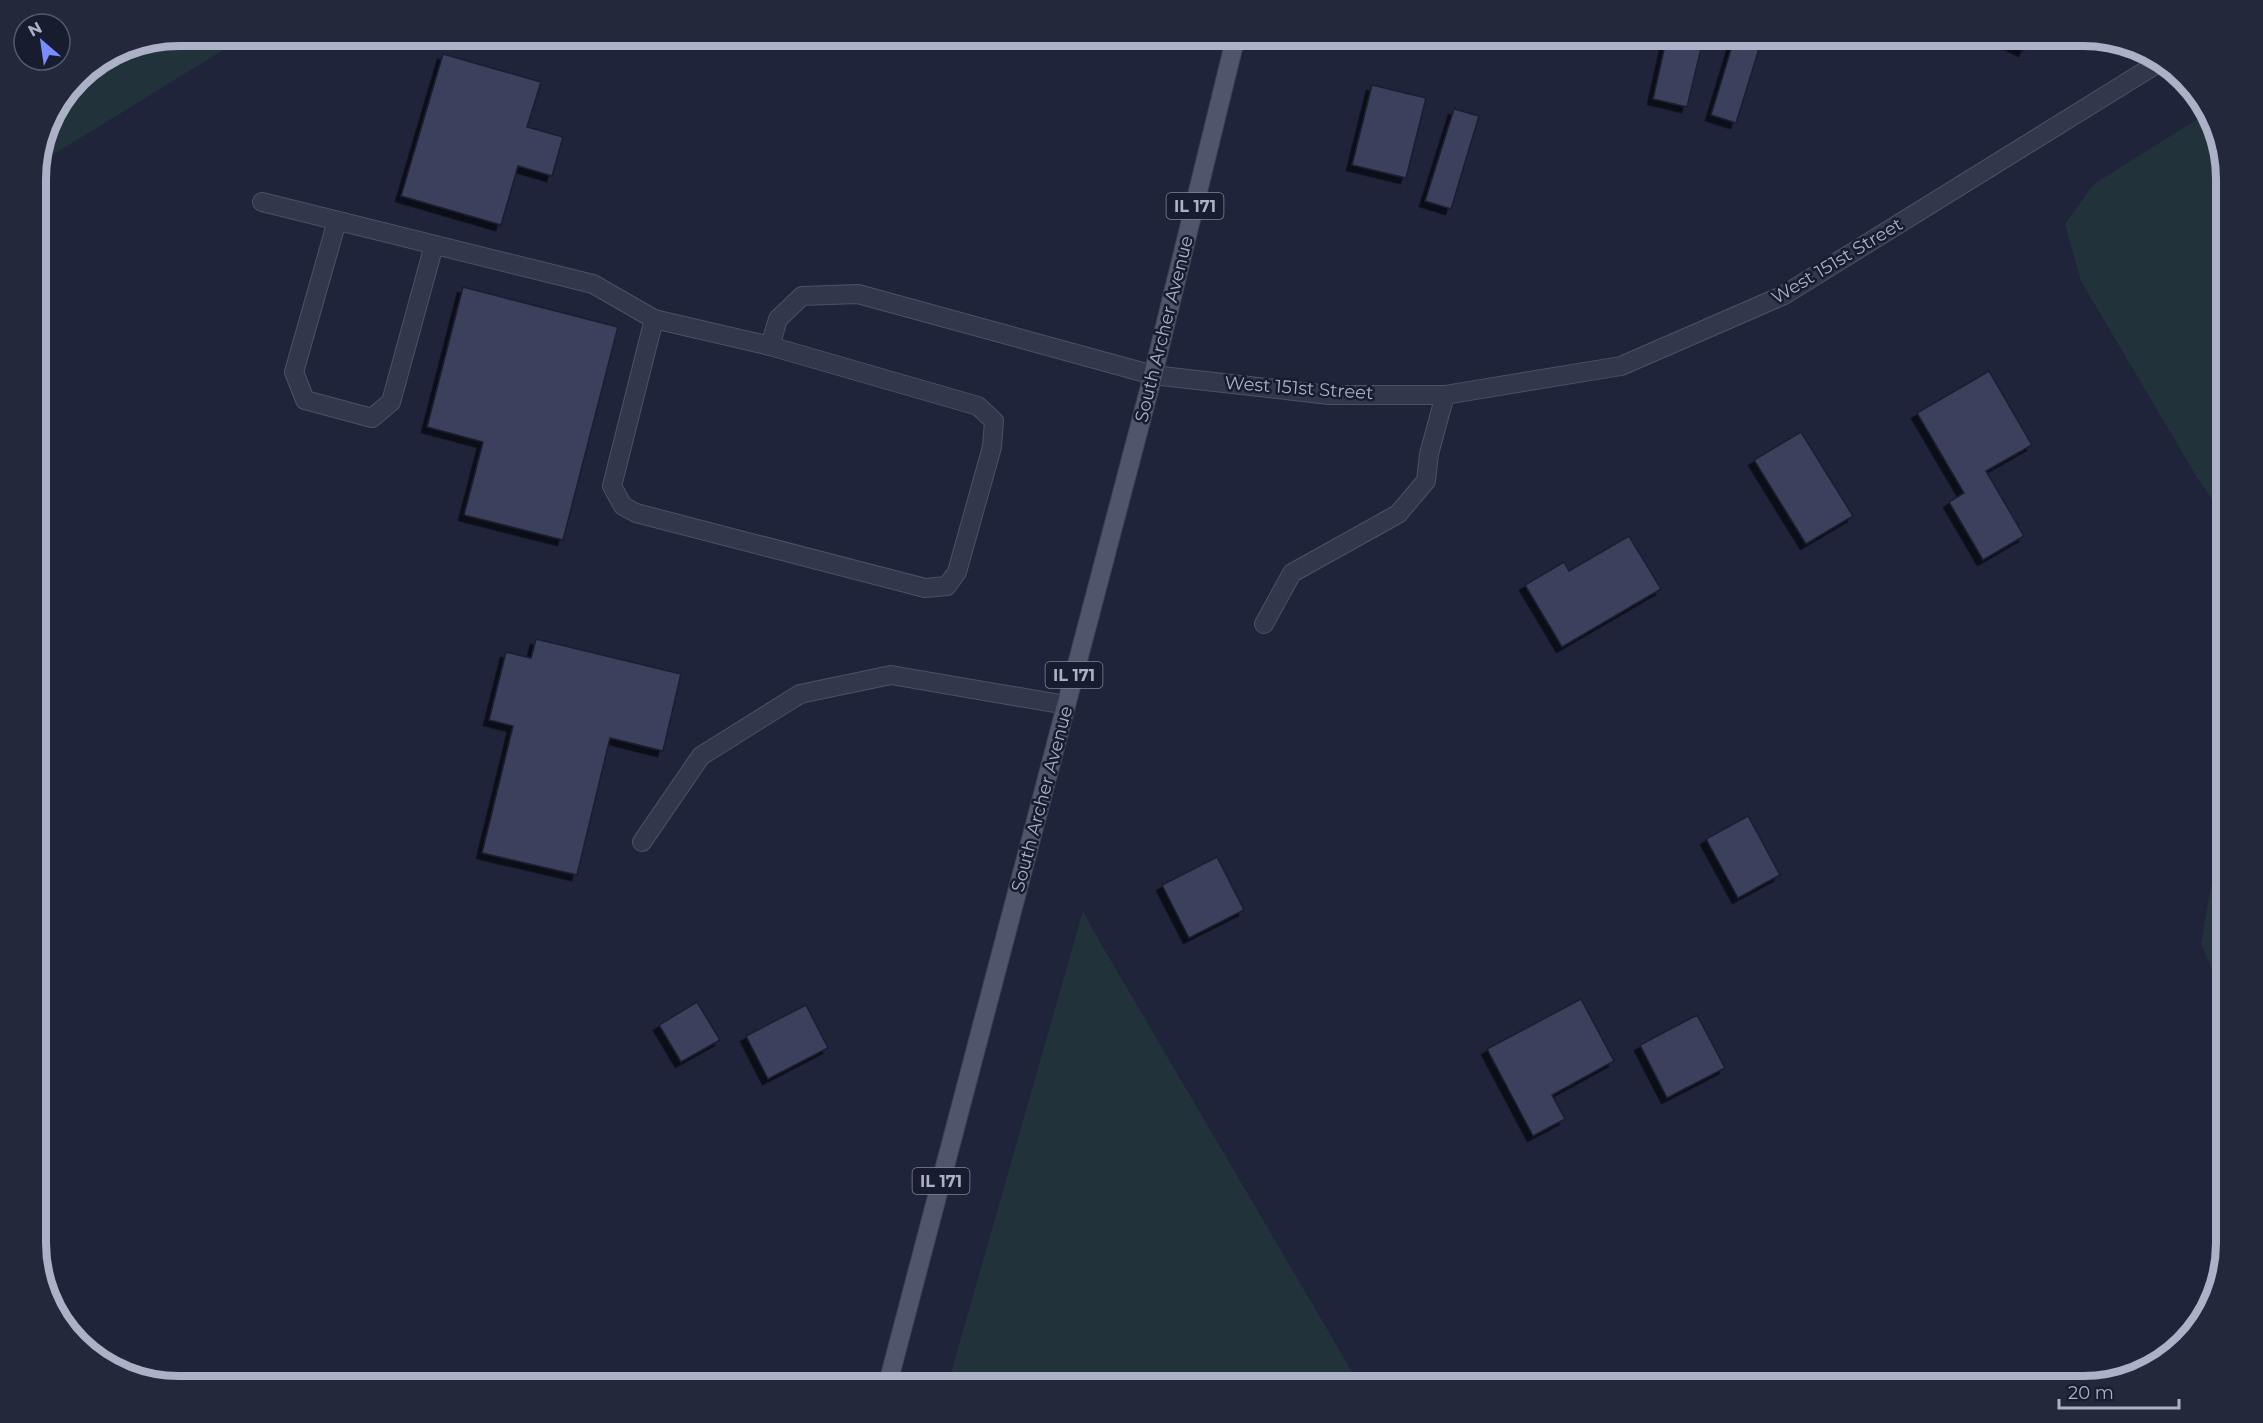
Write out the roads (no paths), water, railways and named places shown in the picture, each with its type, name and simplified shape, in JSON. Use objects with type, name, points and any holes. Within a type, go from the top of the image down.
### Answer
[{"type":"main road","name":"South Archer Avenue","points":[[890,1376],[1153,375],[1233,46]]},
{"type":"street","name":"West 151st Street","points":[[770,346],[778,319],[802,296],[858,294],[1153,375],[1329,395],[1445,395],[1622,366],[1784,295],[2153,66]]},
{"type":"street","points":[[262,202],[593,284],[654,319],[770,346],[978,406],[994,421],[992,447],[957,572],[947,586],[925,588],[636,513],[623,506],[612,486],[654,319]]},
{"type":"street","points":[[338,221],[294,372],[305,400],[372,418],[391,402],[434,245]]},
{"type":"street","points":[[1264,624],[1292,573],[1398,514],[1426,481],[1430,454],[1445,395]]},
{"type":"street","points":[[642,842],[701,756],[800,694],[891,675],[1066,705]]}]
